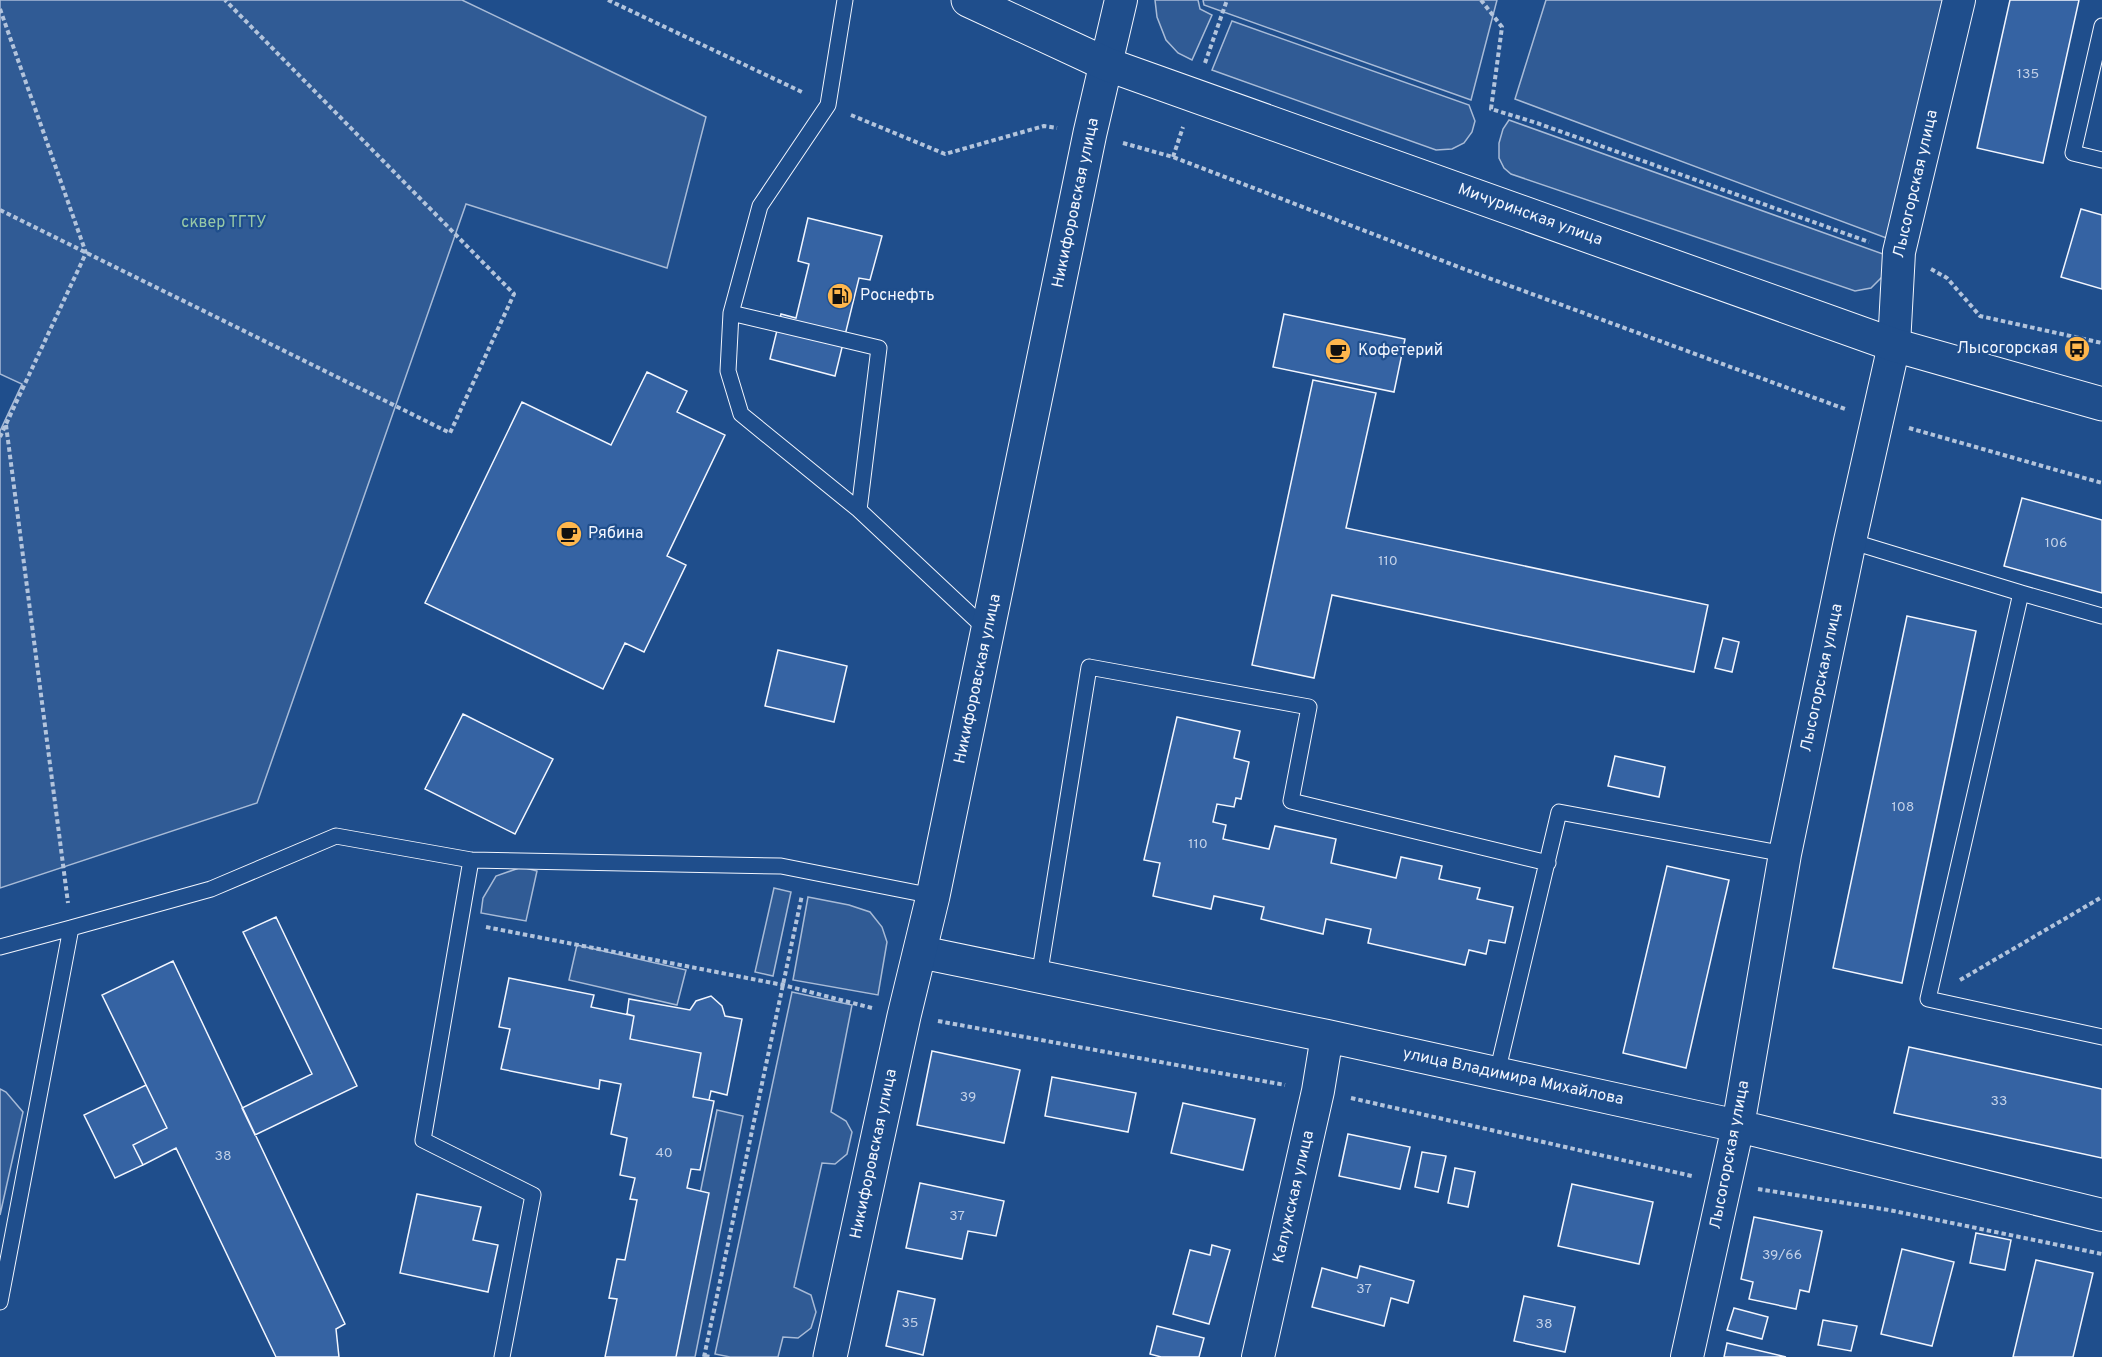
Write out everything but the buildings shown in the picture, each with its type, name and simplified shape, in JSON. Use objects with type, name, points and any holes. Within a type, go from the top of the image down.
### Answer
[{"type":"main road","name":"Мичуринская улица","points":[[968,0],[1106,64],[1894,345],[2102,404]]},
{"type":"main road","name":"Никифоровская улица","points":[[830,1357],[904,1016],[933,896],[1106,64]]},
{"type":"street","name":"Никифоровская улица","points":[[1106,64],[1121,0]]},
{"type":"street","name":"Лысогорская улица","points":[[1687,1357],[1738,1126],[1785,854],[1850,541],[1894,345],[1899,252],[1959,0]]},
{"type":"street","name":"улица Владимира Михайлова","points":[[920,952],[1327,1036],[1738,1126],[2102,1215]]},
{"type":"street","name":"Калужская улица","points":[[1258,1357],[1318,1091],[1327,1036]]},
{"type":"lane","points":[[845,0],[828,105],[760,206],[730,313],[728,371],[741,414],[859,510],[988,631]]},
{"type":"lane","points":[[2102,26],[2073,153],[2102,160]]},
{"type":"lane","points":[[730,313],[879,348],[859,510]]},
{"type":"lane","points":[[1850,541],[2102,616]]},
{"type":"lane","points":[[2021,593],[1928,999],[2102,1037]]},
{"type":"lane","points":[[1039,977],[1089,667],[1309,707],[1291,801],[1548,863]]},
{"type":"lane","points":[[1497,1073],[1559,812],[1785,854]]},
{"type":"lane","points":[[0,947],[211,889],[336,836],[471,860],[781,866],[933,896]]},
{"type":"lane","points":[[471,860],[423,1140],[533,1195],[502,1357]]},
{"type":"lane","points":[[0,1302],[71,928]]},
{"type":"path","points":[[0,210],[450,433],[514,294],[225,0]]},
{"type":"path","points":[[608,0],[828,105],[945,154],[1044,126],[1090,134],[1173,157],[1475,273],[1831,404],[1878,420],[2102,483]]},
{"type":"path","points":[[1481,0],[1502,27],[1491,109],[1548,126],[1899,252],[1947,278],[1980,316],[2102,344]]},
{"type":"path","points":[[0,9],[86,253],[0,438]]},
{"type":"path","points":[[6,425],[71,928]]},
{"type":"path","points":[[712,1357],[705,1356],[807,871]]},
{"type":"path","points":[[1928,999],[2102,897]]},
{"type":"shaded area","name":"сквер ТГТУ","points":[[0,0],[462,0],[706,117],[667,268],[466,204],[257,803],[0,888],[0,431],[22,384],[0,374]]},
{"type":"shaded area","points":[[1155,0],[1198,0],[1200,9],[1212,15],[1192,60],[1178,53],[1166,40],[1157,17]]},
{"type":"shaded area","points":[[1203,0],[1497,0],[1471,100],[1204,5]]},
{"type":"shaded area","points":[[1546,0],[1943,0],[1889,239],[1515,99]]},
{"type":"shaded area","points":[[1232,21],[1469,105],[1475,121],[1472,132],[1464,143],[1452,149],[1436,150],[1212,70]]},
{"type":"shaded area","points":[[1509,120],[1883,254],[1884,275],[1871,288],[1855,291],[1511,174],[1504,168],[1499,158],[1499,143],[1503,129]]},
{"type":"shaded area","points":[[522,867],[537,871],[526,921],[481,913],[483,898],[496,876]]},
{"type":"shaded area","points":[[774,888],[791,892],[773,976],[755,972]]},
{"type":"shaded area","points":[[808,897],[849,905],[870,912],[882,927],[887,942],[878,995],[793,980]]},
{"type":"shaded area","points":[[577,945],[686,970],[677,1005],[569,980]]},
{"type":"shaded area","points":[[792,992],[852,1005],[831,1112],[846,1121],[852,1132],[847,1154],[835,1164],[822,1163],[794,1287],[811,1295],[816,1312],[811,1328],[798,1338],[783,1337],[778,1357],[730,1357],[715,1354]]},
{"type":"shaded area","points":[[0,1089],[6,1092],[23,1112],[0,1215]]},
{"type":"shaded area","points":[[717,1110],[743,1116],[695,1357],[667,1357]]},
{"type":"place","name":"Роснефть","points":[[840,296]]},
{"type":"place","name":"Лысогорская","points":[[2077,349]]},
{"type":"place","name":"Кофетерий","points":[[1338,351]]},
{"type":"place","name":"Рябина","points":[[569,534]]}]
